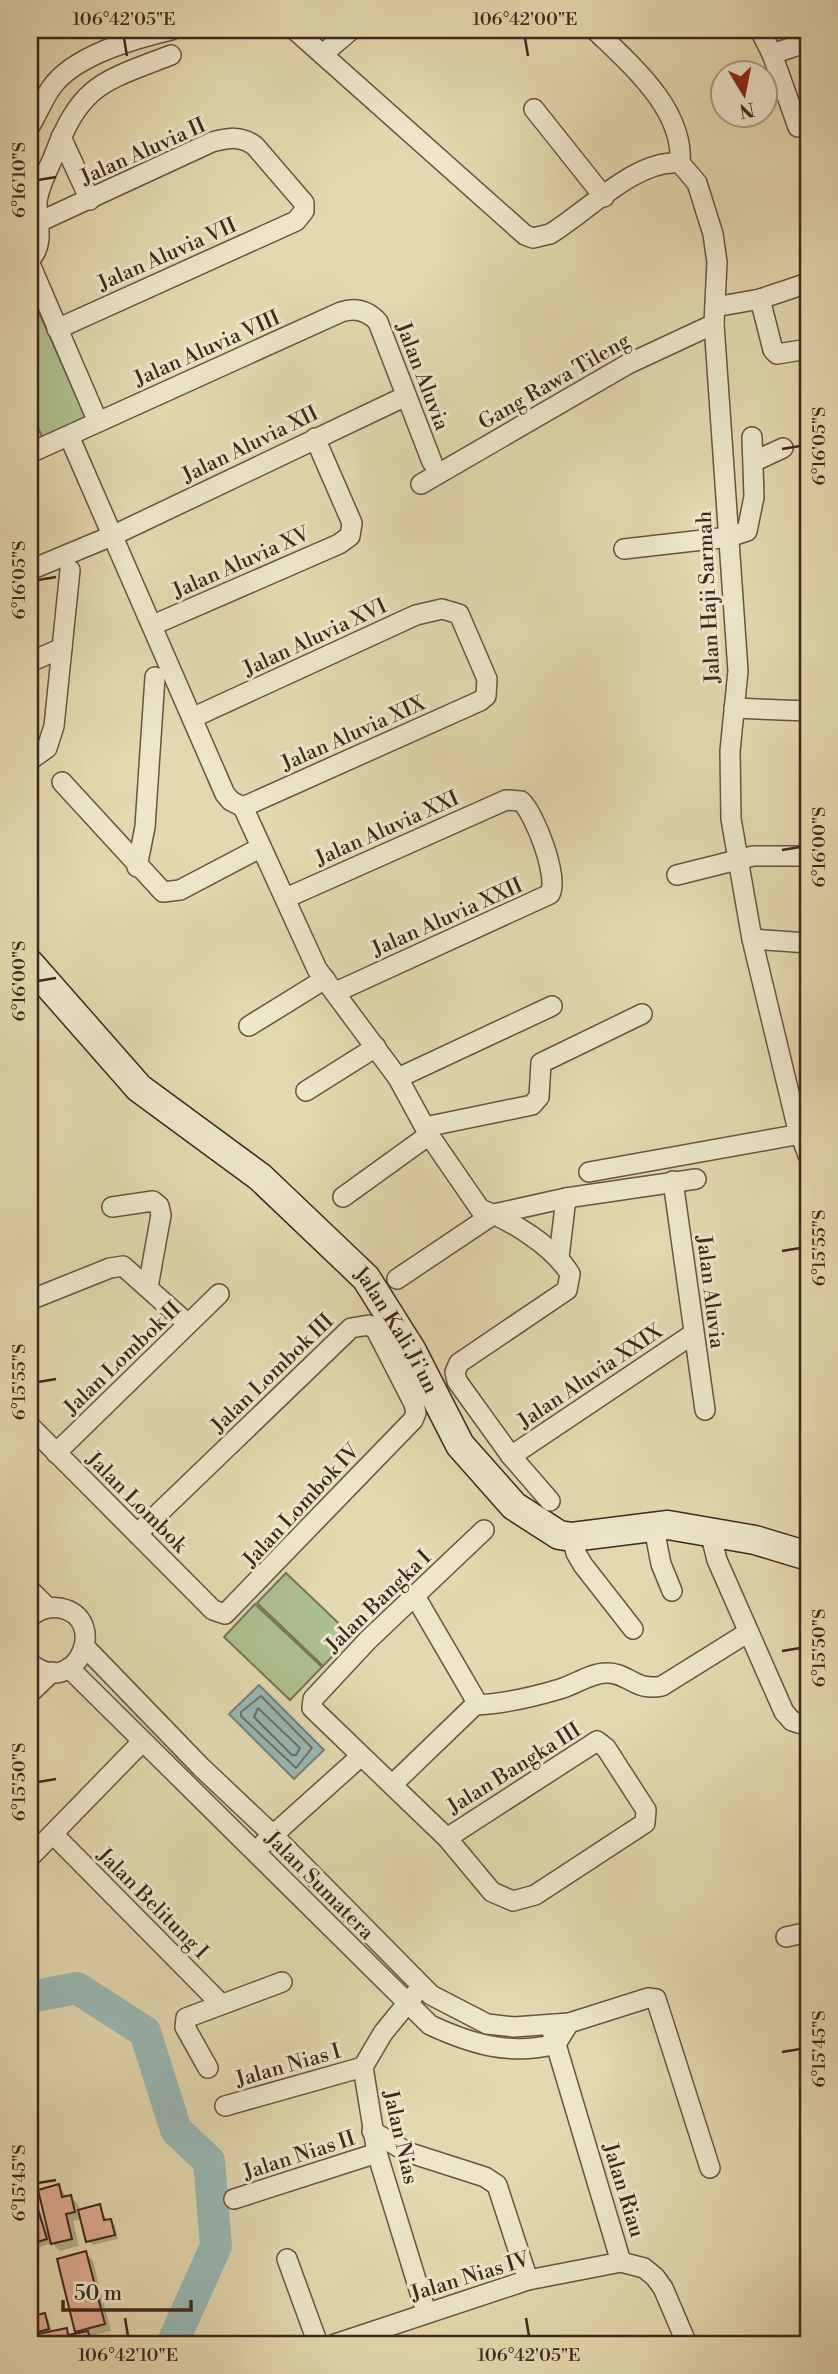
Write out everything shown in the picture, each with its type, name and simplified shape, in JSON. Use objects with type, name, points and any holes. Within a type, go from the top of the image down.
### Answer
[{"type":"street","points":[[30,126],[51,87],[61,77],[99,53],[128,40],[171,30]]},
{"type":"street","points":[[295,30],[525,235],[533,238],[550,234],[646,167],[666,162],[680,163],[681,146],[656,92],[595,30]]},
{"type":"street","points":[[323,54],[351,30]]},
{"type":"street","points":[[760,30],[772,54],[798,127]]},
{"type":"street","points":[[772,54],[808,42]]},
{"type":"street","points":[[98,422],[30,261],[37,247],[40,222],[38,196],[70,115],[88,94],[113,77],[171,55]]},
{"type":"street","points":[[534,109],[604,197]]},
{"type":"street","points":[[61,137],[90,200]]},
{"type":"street","name":"Jalan Aluvia II","points":[[40,222],[212,142],[245,139],[303,198],[304,211],[296,221]]},
{"type":"street","name":"Jalan Haji Sarmah","points":[[680,163],[698,183],[713,234],[717,262],[714,316],[738,671],[729,788],[752,939],[808,1155]]},
{"type":"street","name":"Jalan Aluvia VII","points":[[57,329],[296,221]]},
{"type":"street","name":"Gang Rawa Tileng","points":[[421,484],[714,316],[808,284]]},
{"type":"street","points":[[760,299],[773,350],[777,354],[808,349]]},
{"type":"street","name":"Jalan Aluvia VIII","points":[[32,446],[69,436],[341,312],[366,312]]},
{"type":"street","name":"Jalan Aluvia","points":[[366,312],[378,322],[432,462]]},
{"type":"street","name":"Jalan Aluvia XII","points":[[30,570],[114,535],[406,396]]},
{"type":"street","points":[[69,436],[225,794],[231,802],[243,807],[260,848],[330,985],[398,1078],[427,1131],[480,1209],[494,1214],[559,1257],[570,1275],[567,1290],[456,1367],[457,1381],[511,1456],[550,1501]]},
{"type":"street","points":[[624,549],[729,537],[749,528],[755,461],[752,437]]},
{"type":"street","name":"Jalan Aluvia XV","points":[[153,625],[346,540],[353,531],[352,523],[315,438]]},
{"type":"street","points":[[755,461],[783,448]]},
{"type":"street","points":[[30,760],[38,756],[50,743],[70,570]]},
{"type":"street","name":"Jalan Aluvia XVI","points":[[192,718],[416,615],[442,609],[459,614],[487,679],[486,696],[481,701]]},
{"type":"street","points":[[30,662],[62,648]]},
{"type":"street","points":[[137,867],[147,806],[155,677]]},
{"type":"street","name":"Jalan Aluvia XIX","points":[[243,807],[481,701]]},
{"type":"street","points":[[734,708],[808,711]]},
{"type":"street","points":[[62,782],[137,867],[163,892],[180,890],[260,848]]},
{"type":"street","name":"Jalan Aluvia XXII","points":[[330,985],[542,900],[554,887],[551,867],[526,806],[521,801],[506,800]]},
{"type":"street","name":"Jalan Aluvia XXI","points":[[286,898],[506,800]]},
{"type":"street","points":[[677,874],[753,856],[808,856]]},
{"type":"street","points":[[752,939],[808,943]]},
{"type":"street","name":"Jalan Kali Ji'un","points":[[30,964],[139,1088],[260,1177],[366,1278],[412,1351],[460,1445],[514,1506],[559,1535],[572,1536],[668,1525],[755,1540],[808,1556]]},
{"type":"street","points":[[249,1026],[330,985]]},
{"type":"street","points":[[398,1078],[552,1006]]},
{"type":"street","points":[[343,1197],[427,1131],[532,1105],[539,1097],[541,1063],[642,1014]]},
{"type":"street","points":[[306,1091],[376,1047]]},
{"type":"street","points":[[589,1172],[802,1128]]},
{"type":"street","points":[[397,1279],[494,1214],[566,1198],[696,1179]]},
{"type":"street","name":"Jalan Aluvia","points":[[673,1181],[705,1410]]},
{"type":"street","points":[[559,1257],[566,1198]]},
{"type":"street","points":[[113,1207],[153,1201],[159,1206],[161,1215],[148,1287]]},
{"type":"street","points":[[30,1300],[117,1266],[128,1268],[188,1324]]},
{"type":"street","name":"Jalan Lombok II","points":[[56,1453],[219,1294]]},
{"type":"street","name":"Jalan Lombok III","points":[[137,1534],[358,1324],[369,1325],[376,1330],[416,1413]]},
{"type":"street","name":"Jalan Aluvia XXIX","points":[[511,1456],[693,1334]]},
{"type":"street","name":"Jalan Lombok IV","points":[[213,1610],[222,1615],[232,1611],[416,1413]]},
{"type":"street","name":"Jalan Lombok","points":[[30,1426],[213,1610]]},
{"type":"street","points":[[654,1528],[661,1564],[672,1591]]},
{"type":"street","name":"Jalan Bangka I","points":[[360,1756],[312,1708],[313,1699],[484,1530]]},
{"type":"street","points":[[710,1532],[717,1560],[747,1633],[784,1712],[792,1721],[808,1726]]},
{"type":"street","points":[[572,1536],[576,1553],[583,1565],[633,1629]]},
{"type":"street","points":[[30,1590],[48,1608]]},
{"type":"street","points":[[415,1596],[475,1699],[475,1705]]},
{"type":"street","points":[[30,1617],[48,1608],[66,1610],[80,1621],[84,1629],[85,1647],[76,1663],[61,1670],[30,1693]]},
{"type":"street","points":[[393,1784],[475,1705],[560,1689],[605,1673],[619,1675],[637,1686],[662,1686],[747,1633]]},
{"type":"street","name":"Jalan Sumatera","points":[[85,1647],[201,1767],[273,1835],[422,1986],[458,2012],[487,2024],[534,2027],[559,2023],[648,1998],[656,1999],[710,2168]]},
{"type":"street","points":[[30,1663],[37,1668],[61,1670]]},
{"type":"street","name":"Jalan Sumatera","points":[[61,1670],[142,1742],[430,2025],[485,2046],[514,2049],[556,2044]]},
{"type":"street","name":"Jalan Bangka III","points":[[597,1741],[606,1748],[646,1810],[647,1818],[645,1823],[522,1901],[505,1899],[492,1892],[447,1838],[597,1741]]},
{"type":"street","points":[[30,1857],[142,1742]]},
{"type":"street","points":[[255,1852],[360,1756],[393,1784],[447,1838]]},
{"type":"street","name":"Jalan Belitung I","points":[[53,1834],[221,2004]]},
{"type":"street","points":[[786,1937],[808,1932]]},
{"type":"street","points":[[208,2068],[185,2027],[185,2020],[189,2015],[282,1982]]},
{"type":"street","name":"Jalan Nias","points":[[422,1986],[383,2033],[363,2067],[377,2153],[426,2312]]},
{"type":"street","name":"Jalan Riau","points":[[559,2023],[556,2044],[621,2262],[644,2268],[655,2277],[663,2288],[687,2344]]},
{"type":"street","name":"Jalan Nias I","points":[[225,2106],[363,2067]]},
{"type":"street","points":[[372,2131],[407,2152],[485,2177],[497,2185],[528,2280]]},
{"type":"street","name":"Jalan Nias II","points":[[234,2199],[377,2153]]},
{"type":"street","points":[[287,2259],[318,2344]]},
{"type":"street","name":"Jalan Nias IV","points":[[335,2344],[528,2280],[621,2262]]},
{"type":"green space","points":[[30,292],[86,418],[42,437],[30,409]]},
{"type":"green space","points":[[286,1573],[352,1636],[323,1666],[257,1603]]},
{"type":"green space","points":[[255,1604],[322,1667],[290,1700],[224,1637]]},
{"type":"water","points":[[259,1685],[324,1750],[294,1779],[229,1714]]},
{"type":"building","points":[[59,2184],[62,2197],[71,2195],[75,2212],[66,2214],[72,2239],[51,2244],[38,2190]]},
{"type":"building","points":[[36,2203],[47,2239],[31,2244],[30,2205]]},
{"type":"building","points":[[100,2204],[104,2220],[111,2219],[115,2235],[86,2242],[78,2210]]},
{"type":"building","points":[[86,2251],[105,2324],[75,2332],[57,2259]]},
{"type":"building","points":[[30,2301],[33,2316],[45,2313],[49,2329],[30,2334]]},
{"type":"building","points":[[67,2328],[68,2335],[88,2331],[91,2344],[41,2344],[38,2334]]},
{"type":"waterway","points":[[30,1997],[77,1988],[145,2032],[176,2130],[209,2161],[216,2246],[172,2344]]}]
